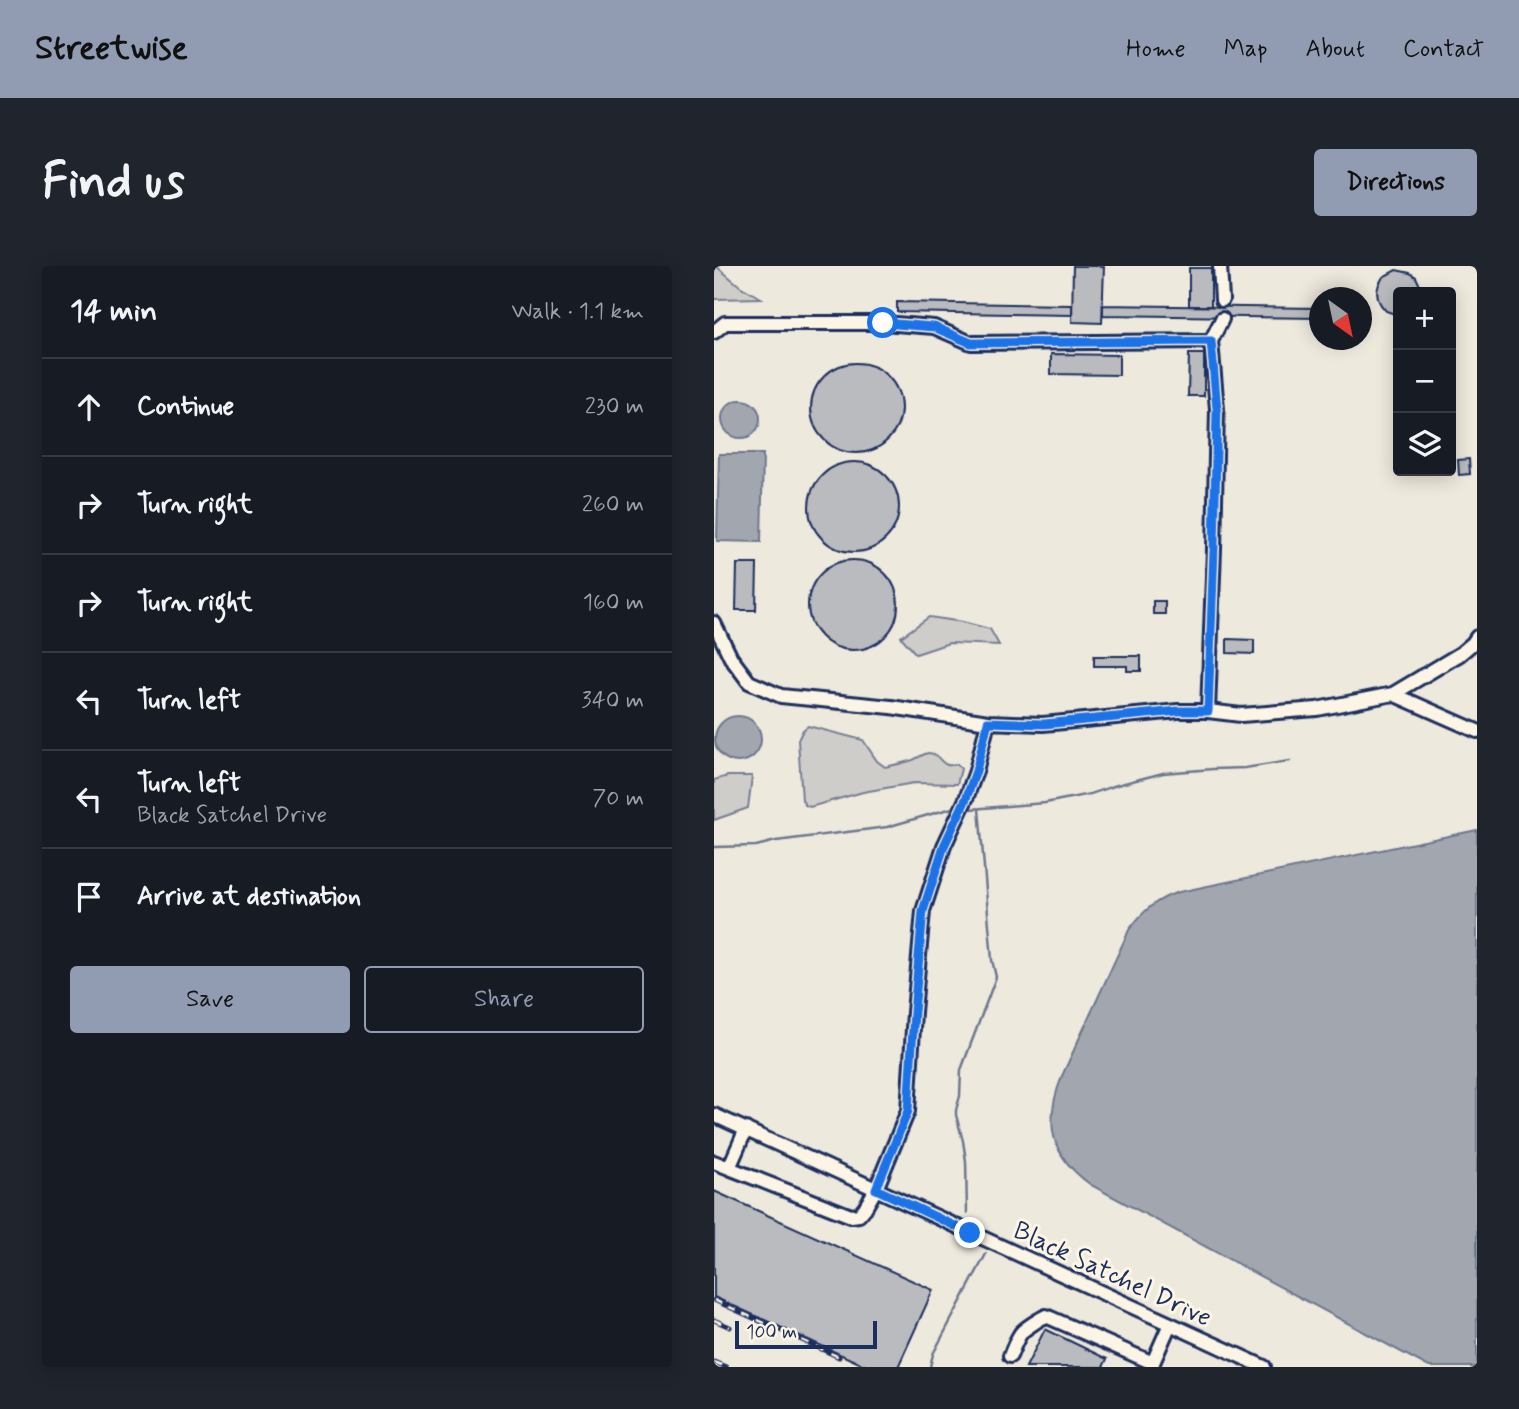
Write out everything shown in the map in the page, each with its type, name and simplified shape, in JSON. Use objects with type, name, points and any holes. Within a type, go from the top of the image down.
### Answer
[{"type":"street","points":[[1220,266],[1222,300]]},
{"type":"street","points":[[1208,711],[1217,409],[1211,341],[1222,319]]},
{"type":"street","points":[[714,332],[726,323],[883,323],[934,327],[971,343],[1211,341]]},
{"type":"street","points":[[714,623],[731,658],[749,682],[782,696],[891,707],[988,722],[1044,724],[1178,711],[1241,715],[1317,709],[1394,694],[1460,654],[1474,643],[1477,637]]},
{"type":"street","points":[[1394,694],[1477,731]]},
{"type":"street","points":[[714,1162],[851,1216],[859,1215],[865,1208],[876,1189],[908,1111],[923,911],[944,846],[976,771],[988,722]]},
{"type":"street","name":"Black Satchel Drive","points":[[714,1115],[1264,1367]]},
{"type":"street","points":[[729,1168],[746,1129]]},
{"type":"street","points":[[1010,1356],[1021,1331],[1046,1316],[1152,1365],[1170,1324]]},
{"type":"shaded area","points":[[714,266],[741,287],[761,298],[714,299]]},
{"type":"shaded area","points":[[741,400],[754,406],[760,419],[754,432],[741,438],[728,432],[722,419],[728,406]]},
{"type":"shaded area","points":[[719,454],[763,454],[761,542],[717,541]]},
{"type":"shaded area","points":[[929,617],[990,629],[999,645],[949,643],[916,654],[901,637]]},
{"type":"shaded area","points":[[738,716],[755,722],[761,739],[755,756],[738,762],[721,756],[715,739],[721,722]]},
{"type":"shaded area","points":[[808,726],[863,740],[877,761],[885,767],[928,753],[933,754],[947,765],[957,764],[961,769],[957,784],[914,783],[863,792],[810,807],[802,800],[798,740]]},
{"type":"shaded area","points":[[728,776],[752,776],[748,808],[714,820],[714,780]]},
{"type":"shaded area","points":[[1477,830],[1477,1367],[1429,1367],[1091,1185],[1066,1162],[1059,1149],[1052,1123],[1053,1108],[1062,1076],[1129,930],[1145,911],[1157,902],[1179,892]]},
{"type":"building","points":[[1073,266],[1104,266],[1102,323],[1072,322]]},
{"type":"building","points":[[1189,268],[1211,268],[1211,306],[1189,306]]},
{"type":"building","points":[[1396,270],[1410,273],[1416,277],[1421,287],[1393,287],[1393,313],[1386,311],[1378,299],[1377,291],[1383,277]]},
{"type":"building","points":[[897,302],[1072,305],[1072,315],[897,312]]},
{"type":"building","points":[[1103,305],[1309,308],[1309,318],[1103,315]]},
{"type":"building","points":[[1051,354],[1119,355],[1119,375],[1051,374]]},
{"type":"building","points":[[1189,354],[1204,354],[1204,396],[1188,396]]},
{"type":"building","points":[[856,363],[873,366],[888,376],[898,391],[901,408],[898,425],[888,440],[873,450],[856,453],[839,450],[824,440],[814,425],[811,408],[814,391],[824,376],[839,366]]},
{"type":"building","points":[[1469,459],[1470,474],[1459,475],[1458,460]]},
{"type":"building","points":[[854,462],[871,465],[886,475],[896,490],[899,507],[896,524],[886,539],[871,549],[854,552],[837,549],[822,539],[812,524],[809,507],[812,490],[822,475],[837,465]]},
{"type":"building","points":[[853,560],[870,563],[885,573],[895,588],[898,605],[895,622],[885,637],[870,647],[853,650],[836,647],[821,637],[811,622],[808,605],[811,588],[821,573],[836,563]]},
{"type":"building","points":[[737,564],[757,564],[756,610],[736,610]]},
{"type":"building","points":[[1153,601],[1165,601],[1165,614],[1153,614]]},
{"type":"building","points":[[1227,639],[1254,640],[1254,654],[1227,653]]},
{"type":"building","points":[[1094,656],[1141,656],[1141,671],[1127,671],[1127,666],[1094,666]]},
{"type":"building","points":[[714,1191],[933,1290],[898,1367],[868,1367],[714,1297]]},
{"type":"building","points":[[1045,1329],[1107,1359],[1103,1367],[1026,1367]]},
{"type":"waterway","points":[[971,809],[1045,803],[1090,794],[1163,773],[1245,768],[1290,761]]},
{"type":"waterway","points":[[714,847],[756,846],[887,827],[952,808]]},
{"type":"waterway","points":[[967,1213],[966,1161],[956,1110],[960,1096],[961,1070],[996,977],[992,960],[979,809]]},
{"type":"waterway","points":[[930,1367],[933,1354],[986,1254]]},
{"type":"railway","points":[[714,1300],[839,1357]]},
{"type":"railway","points":[[714,1320],[730,1327]]},
{"type":"railway","points":[[714,1362],[726,1367]]},
{"type":"route","points":[[883,323],[934,327],[971,343],[1211,341],[1217,409],[1208,711],[1178,711],[1044,724],[988,722],[976,771],[944,846],[923,911],[908,1111],[876,1189],[970,1233]]}]
